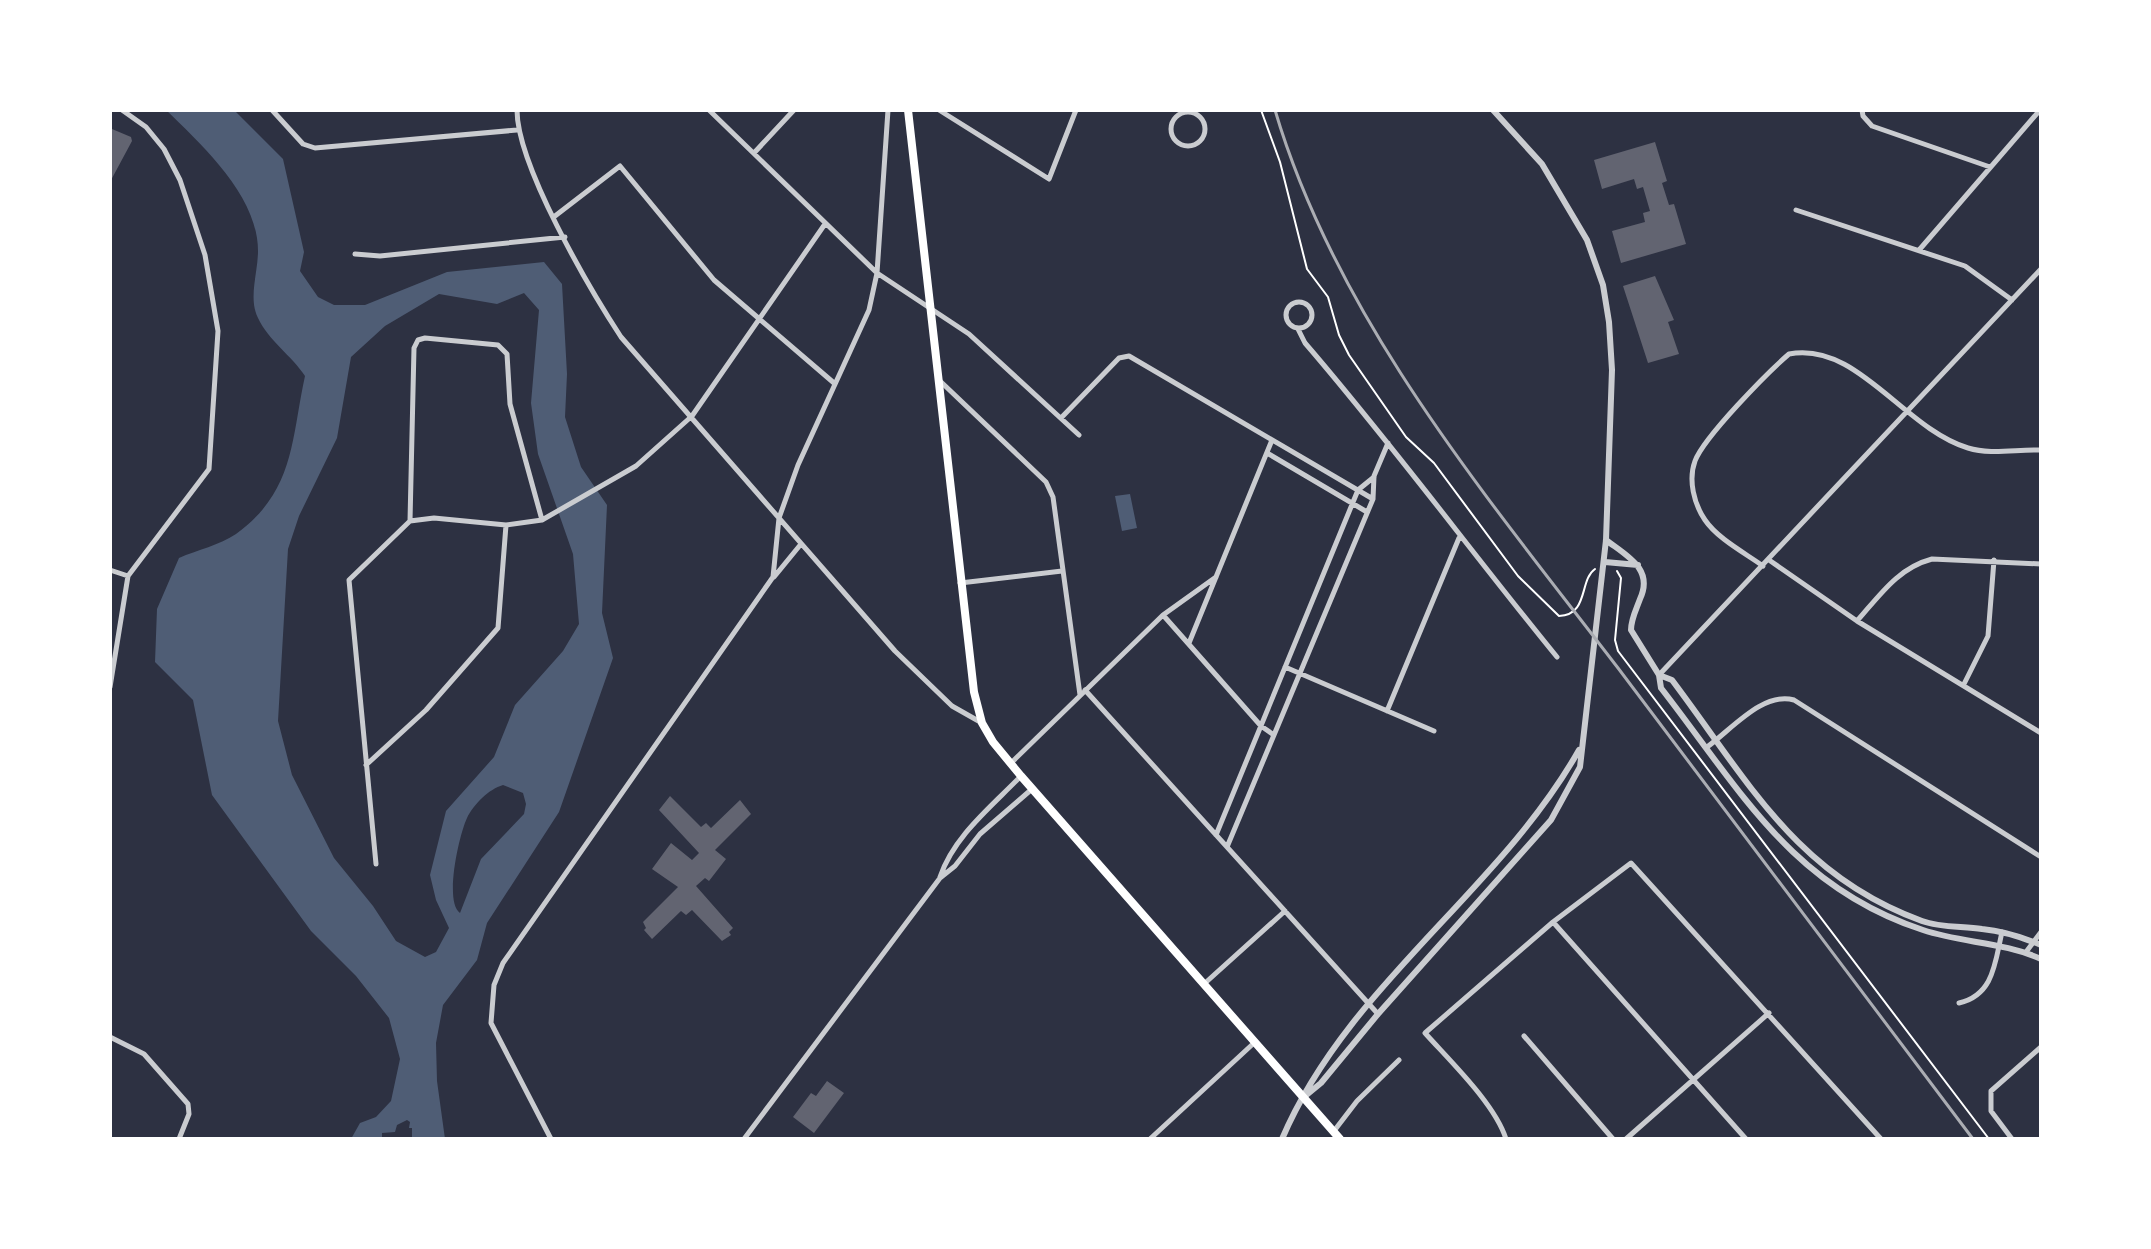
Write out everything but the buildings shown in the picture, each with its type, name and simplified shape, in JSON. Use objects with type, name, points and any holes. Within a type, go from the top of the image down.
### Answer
[{"type":"main road","points":[[908,110],[960,583],[974,692],[982,723],[1032,789],[1337,1135]]},
{"type":"street","points":[[110,687],[128,576],[209,469],[218,331],[205,255],[180,180],[164,149],[146,127],[122,110]]},
{"type":"street","points":[[272,110],[303,144],[315,148],[517,130]]},
{"type":"street","points":[[517,110],[517,130],[526,159],[591,288],[621,337],[895,651],[952,706],[982,723]]},
{"type":"street","points":[[709,110],[877,273],[969,334],[1079,435]]},
{"type":"street","points":[[754,153],[794,110]]},
{"type":"street","points":[[773,577],[779,518],[798,465],[834,383],[860,337],[877,273],[888,110]]},
{"type":"street","points":[[939,110],[1049,179],[1076,110]]},
{"type":"street","points":[[1304,1097],[1321,1083],[1378,1014],[1514,863],[1562,804],[1580,767],[1605,562],[1612,370],[1603,285],[1587,240],[1568,205],[1542,164],[1493,110]]},
{"type":"street","points":[[1862,110],[1872,126],[1990,167]]},
{"type":"street","points":[[1920,249],[2040,110]]},
{"type":"street","points":[[1190,111],[1200,117],[1205,132],[1200,142],[1185,146],[1174,140],[1171,123],[1179,114],[1190,111]]},
{"type":"street","points":[[555,216],[620,166],[714,280],[834,383]]},
{"type":"street","points":[[1796,210],[1965,266],[2012,300]]},
{"type":"street","points":[[376,864],[349,580],[410,521],[434,518],[506,525],[542,520],[605,487],[636,466],[692,416],[825,224]]},
{"type":"street","points":[[355,254],[380,256],[565,237]]},
{"type":"street","points":[[1659,675],[2041,269]]},
{"type":"street","points":[[1298,329],[1307,327],[1313,316],[1310,307],[1300,302],[1290,306],[1286,315],[1291,326],[1298,329],[1305,343],[1557,657]]},
{"type":"street","points":[[410,521],[414,348],[418,340],[498,345],[507,354],[510,404],[542,520]]},
{"type":"street","points":[[1763,566],[1711,529],[1703,519],[1694,495],[1693,473],[1703,448],[1780,361],[1797,352],[1844,362],[1906,413],[1969,448],[2041,450]]},
{"type":"street","points":[[1061,418],[1124,355],[1373,499]]},
{"type":"street","points":[[939,380],[1046,482],[1053,497],[1083,693],[1378,1014]]},
{"type":"street","points":[[1189,643],[1272,440]]},
{"type":"street","points":[[1227,847],[1373,499],[1374,476],[1388,443]]},
{"type":"street","points":[[1267,453],[1367,512]]},
{"type":"street","points":[[1216,835],[1352,503],[1358,490],[1374,476]]},
{"type":"street","points":[[366,765],[426,710],[498,628],[506,525]]},
{"type":"street","points":[[1387,711],[1459,538]]},
{"type":"street","points":[[1606,540],[1638,565],[1644,574],[1645,586],[1631,630],[1659,675],[1661,688],[1779,841],[1833,889],[1924,931],[1999,945],[2041,959]]},
{"type":"street","points":[[551,1139],[491,1023],[494,985],[517,943],[773,577],[801,544]]},
{"type":"street","points":[[1857,621],[1901,571],[1915,563],[1932,559],[2041,564]]},
{"type":"street","points":[[1769,560],[1857,621],[2041,733]]},
{"type":"street","points":[[1964,684],[1988,636],[1994,560]]},
{"type":"street","points":[[1605,562],[1638,565]]},
{"type":"street","points":[[110,570],[128,576]]},
{"type":"street","points":[[960,583],[1062,571]]},
{"type":"street","points":[[1010,763],[1163,615],[1216,577]]},
{"type":"street","points":[[1163,615],[1261,726],[1274,735]]},
{"type":"street","points":[[1285,667],[1434,731]]},
{"type":"street","points":[[1659,675],[1672,680],[1789,835],[1839,879],[1867,898],[1926,922],[2002,932],[2041,945]]},
{"type":"street","points":[[1707,747],[1769,701],[1782,697],[1794,700],[2041,857]]},
{"type":"street","points":[[1282,1139],[1311,1078],[1368,1003],[1548,799],[1581,745]]},
{"type":"street","points":[[1241,775],[1255,780]]},
{"type":"street","points":[[940,878],[946,859],[970,827],[1021,776]]},
{"type":"street","points":[[744,1139],[940,878],[955,866],[980,834],[1032,789]]},
{"type":"street","points":[[1503,853],[1514,863]]},
{"type":"street","points":[[1506,1139],[1499,1122],[1483,1100],[1425,1033],[1553,922],[1631,863],[1881,1139]]},
{"type":"street","points":[[1470,890],[1481,900]]},
{"type":"street","points":[[1204,985],[1285,911]]},
{"type":"street","points":[[1553,922],[1746,1139]]},
{"type":"street","points":[[1959,1003],[1982,994],[1990,982],[2002,932]]},
{"type":"street","points":[[2026,952],[2041,932]]},
{"type":"street","points":[[1626,1139],[1769,1013]]},
{"type":"street","points":[[1524,1036],[1613,1139]]},
{"type":"street","points":[[110,1037],[144,1054],[188,1104],[189,1114],[179,1139]]},
{"type":"street","points":[[1150,1139],[1256,1042]]},
{"type":"street","points":[[2012,1139],[1991,1111],[1991,1091],[2041,1047]]},
{"type":"street","points":[[1337,1135],[1357,1101],[1399,1060]]},
{"type":"path","points":[[1400,442],[1406,437]]},
{"type":"water","points":[[166,110],[234,110],[283,159],[304,252],[300,271],[318,297],[334,305],[365,305],[447,272],[544,262],[562,284],[567,374],[565,417],[581,467],[607,505],[602,613],[613,658],[559,812],[487,923],[477,960],[443,1005],[436,1043],[437,1081],[445,1139],[412,1139],[412,1128],[409,1128],[410,1122],[407,1120],[397,1125],[395,1132],[382,1133],[382,1139],[351,1139],[360,1123],[376,1117],[391,1101],[400,1059],[389,1018],[356,976],[311,931],[212,795],[193,700],[155,662],[157,609],[179,558],[236,534],[270,500],[280,482],[293,443],[305,376],[268,334],[255,310],[258,251],[256,231],[249,211],[226,173]],"holes":[[[524,293],[539,310],[531,403],[538,454],[573,554],[579,624],[563,651],[515,705],[494,757],[446,811],[430,875],[436,900],[449,928],[436,952],[425,957],[396,941],[373,906],[334,858],[292,775],[278,721],[288,549],[299,516],[337,438],[351,357],[385,326],[439,294],[497,304]],[[503,785],[523,793],[526,804],[524,814],[481,859],[460,913],[455,906],[453,883],[464,827],[478,802]]]},
{"type":"water","points":[[1130,494],[1137,528],[1122,531],[1115,496]]},
{"type":"railway","points":[[1275,110],[1302,187],[1336,262],[1376,334],[1421,404],[1468,472],[1973,1139]]}]
